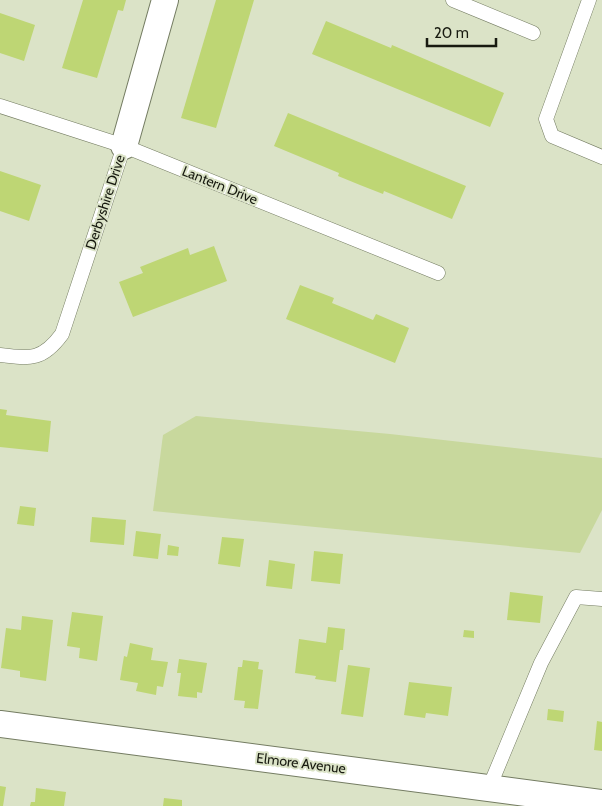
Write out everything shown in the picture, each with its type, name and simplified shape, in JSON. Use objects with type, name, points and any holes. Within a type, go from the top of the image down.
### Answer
[{"type":"street","name":"Derbyshire Drive","points":[[124,146],[165,0]]},
{"type":"street","name":"Elmore Avenue","points":[[0,724],[491,794],[602,803]]},
{"type":"lane","points":[[453,0],[533,33]]},
{"type":"lane","points":[[589,0],[546,119],[552,136],[602,157]]},
{"type":"lane","name":"Lantern Drive","points":[[0,106],[124,146],[438,273]]},
{"type":"lane","name":"Derbyshire Drive","points":[[0,355],[18,358],[36,357],[52,348],[62,334],[124,146]]},
{"type":"lane","points":[[491,794],[541,662],[576,597],[602,600]]},
{"type":"green space","points":[[196,416],[390,434],[602,458],[602,510],[580,553],[153,511],[163,435]]},
{"type":"building","points":[[83,0],[126,0],[123,11],[118,10],[97,78],[62,68]]},
{"type":"building","points":[[216,0],[254,0],[216,128],[181,118]]},
{"type":"building","points":[[0,13],[35,25],[24,61],[0,53]]},
{"type":"building","points":[[326,21],[391,48],[392,45],[504,93],[490,127],[312,54]]},
{"type":"building","points":[[288,113],[466,186],[452,219],[384,191],[383,194],[338,176],[339,173],[274,146]]},
{"type":"building","points":[[0,171],[41,185],[29,221],[0,211]]},
{"type":"building","points":[[214,246],[227,281],[133,317],[119,282],[143,273],[140,267],[188,248],[190,255]]},
{"type":"building","points":[[300,285],[334,298],[332,303],[373,320],[376,314],[409,328],[395,363],[286,319]]},
{"type":"building","points":[[0,409],[7,410],[6,415],[51,421],[48,452],[0,447]]},
{"type":"building","points":[[20,506],[36,508],[34,526],[17,524]]},
{"type":"building","points":[[92,517],[126,520],[124,545],[90,542]]},
{"type":"building","points":[[136,531],[161,534],[158,559],[133,556]]},
{"type":"building","points":[[222,537],[244,539],[240,567],[218,564]]},
{"type":"building","points":[[168,545],[179,547],[178,556],[167,555]]},
{"type":"building","points":[[314,551],[343,554],[340,584],[311,581]]},
{"type":"building","points":[[269,560],[295,564],[292,589],[266,586]]},
{"type":"building","points":[[510,592],[543,596],[540,623],[507,620]]},
{"type":"building","points":[[72,612],[103,616],[97,661],[79,658],[80,648],[67,646]]},
{"type":"building","points":[[22,616],[53,620],[46,681],[20,677],[20,671],[1,668],[6,628],[21,630]]},
{"type":"building","points":[[328,627],[345,629],[343,650],[340,650],[336,682],[315,679],[316,676],[295,673],[299,639],[326,643]]},
{"type":"building","points":[[464,630],[474,631],[474,638],[463,637]]},
{"type":"building","points":[[130,643],[153,648],[151,660],[168,662],[163,687],[157,686],[156,695],[136,691],[138,683],[120,680],[124,656],[127,657]]},
{"type":"building","points":[[179,659],[207,663],[202,693],[197,692],[197,698],[178,696],[181,673],[177,673]]},
{"type":"building","points":[[243,660],[259,662],[258,669],[263,670],[258,709],[244,708],[245,701],[234,700],[238,667],[242,667]]},
{"type":"building","points":[[348,665],[370,668],[363,717],[341,714]]},
{"type":"building","points":[[409,682],[452,687],[448,716],[426,713],[425,718],[404,715]]},
{"type":"building","points":[[548,709],[564,711],[563,722],[547,720]]},
{"type":"building","points":[[597,721],[602,722],[602,751],[594,750]]},
{"type":"building","points":[[0,786],[6,787],[3,806],[0,806]]},
{"type":"building","points":[[36,788],[66,792],[64,806],[30,806],[31,802],[35,802]]},
{"type":"building","points":[[164,798],[182,800],[182,806],[163,806]]}]
